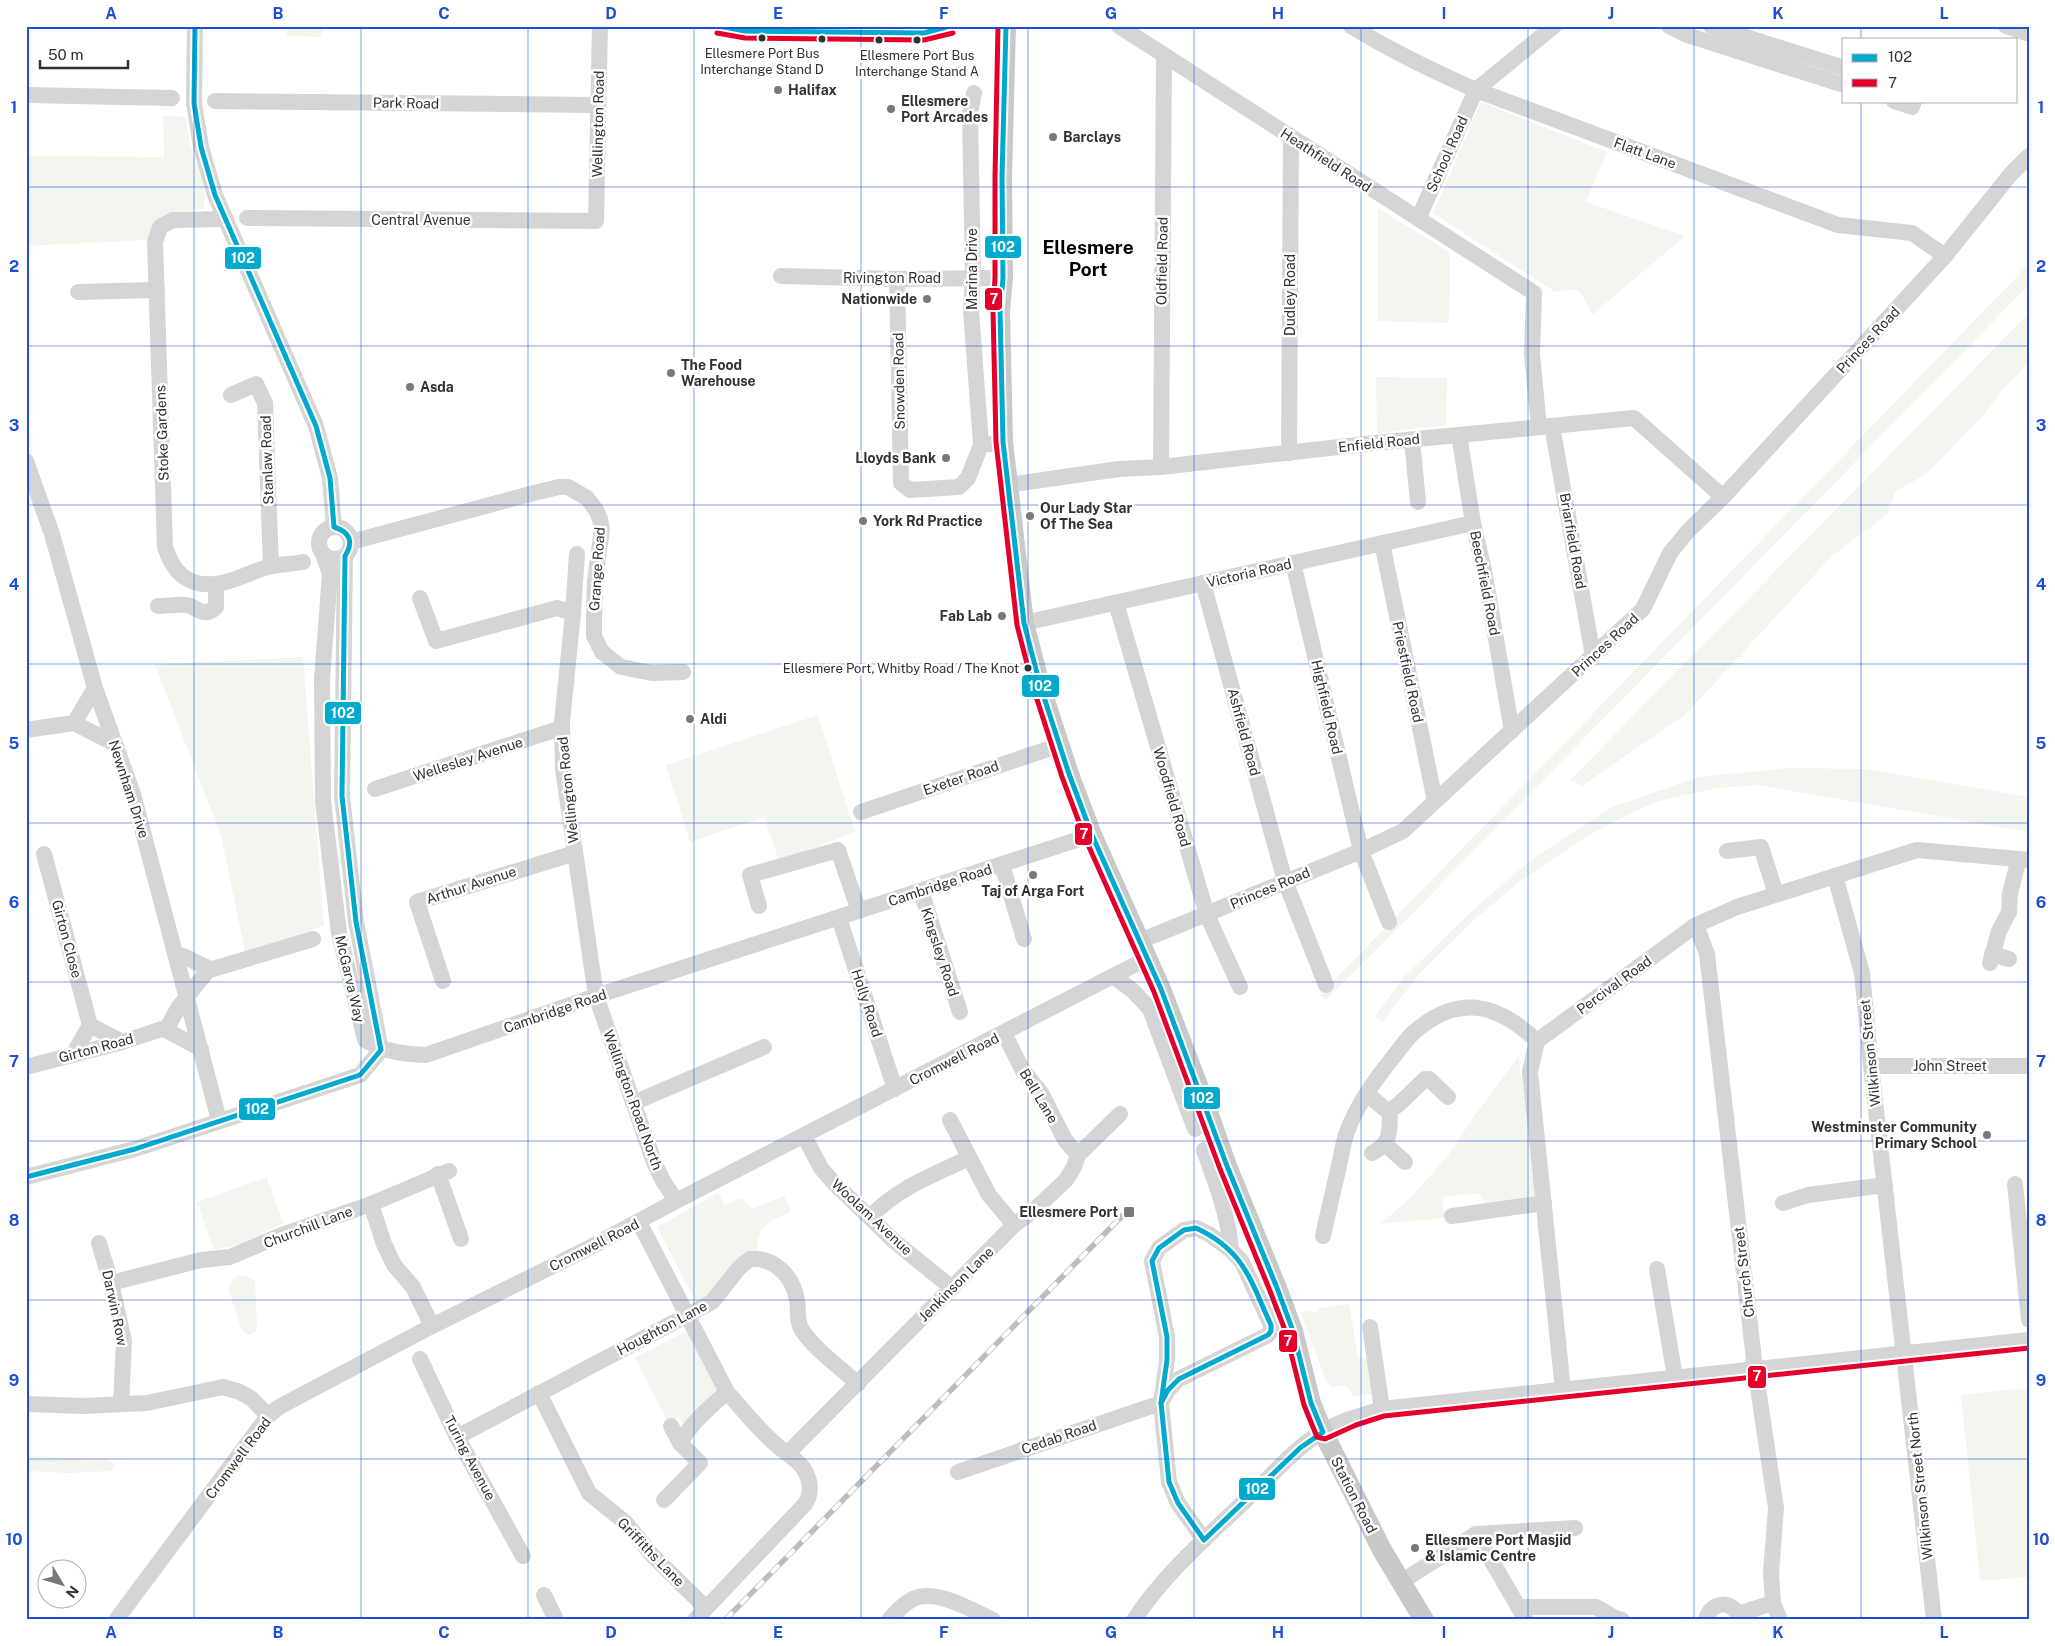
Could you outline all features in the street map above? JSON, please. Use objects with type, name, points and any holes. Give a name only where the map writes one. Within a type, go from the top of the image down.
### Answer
[{"type":"main road","name":"Station Road","points":[[1006,26],[1000,310],[1003,442],[1006,484],[1024,623],[1040,685],[1069,774],[1092,836],[1161,989],[1227,1166],[1293,1331],[1311,1403],[1322,1432],[1377,1542],[1424,1620]]},
{"type":"street","points":[[195,26],[194,103],[201,148],[215,195],[316,426],[330,478],[334,527]]},
{"type":"street","name":"Wellington Road","points":[[596,221],[600,26]]},
{"type":"street","name":"Heathfield Road","points":[[1119,26],[1534,294]]},
{"type":"street","name":"Flatt Lane","points":[[1351,26],[1413,62],[1476,90],[1838,224],[1912,234],[1945,256]]},
{"type":"street","points":[[1476,90],[1554,26]]},
{"type":"street","points":[[1669,26],[1687,35],[1802,63],[1842,68]]},
{"type":"street","points":[[1711,26],[1802,63],[1842,84]]},
{"type":"street","points":[[2006,26],[2029,34]]},
{"type":"street","name":"Oldfield Road","points":[[1161,467],[1164,55]]},
{"type":"street","name":"School Road","points":[[1418,219],[1476,90]]},
{"type":"street","name":"Marina Drive","points":[[974,93],[970,113],[973,277],[971,310],[981,445]]},
{"type":"street","points":[[26,95],[172,98]]},
{"type":"street","name":"Park Road","points":[[215,101],[598,105]]},
{"type":"street","points":[[1897,102],[1912,107],[1914,102]]},
{"type":"street","name":"Dudley Road","points":[[1289,453],[1291,137]]},
{"type":"street","name":"Princes Road","points":[[1143,950],[1208,915],[1285,881],[1361,851],[1403,831],[1644,609],[1670,553],[1689,530],[1723,497],[1945,256],[2010,175],[2029,156]]},
{"type":"street","name":"Central Avenue","points":[[247,218],[596,221]]},
{"type":"street","name":"Stoke Gardens","points":[[226,219],[173,220],[160,228],[155,242],[165,546],[170,562],[180,575],[197,582],[216,584],[271,566],[303,562]]},
{"type":"street","name":"Rivington Road","points":[[781,276],[898,279],[1002,278]]},
{"type":"street","name":"Snowden Road","points":[[898,279],[901,483],[910,490],[959,487]]},
{"type":"street","points":[[78,292],[157,290]]},
{"type":"street","name":"Briarfield Road","points":[[1534,294],[1532,354],[1545,427],[1593,656]]},
{"type":"street","name":"Stanlaw Road","points":[[231,395],[256,384],[264,403],[271,566]]},
{"type":"street","name":"Enfield Road","points":[[1006,484],[1106,470],[1161,467],[1634,418],[1723,497]]},
{"type":"street","name":"Beechfield Road","points":[[1459,435],[1473,523],[1484,570],[1512,731]]},
{"type":"street","points":[[1412,440],[1418,502]]},
{"type":"street","points":[[959,487],[968,478],[981,445],[1003,442]]},
{"type":"street","name":"Newnham Drive","points":[[26,461],[52,534],[95,688],[133,794],[219,1120]]},
{"type":"street","points":[[959,487],[979,484]]},
{"type":"street","name":"Grange Road","points":[[348,549],[534,493],[559,487],[568,487],[587,498],[600,519],[602,529],[595,581],[594,636],[602,652],[621,667],[652,673],[683,672]]},
{"type":"street","name":"Victoria Road","points":[[1024,623],[1473,523]]},
{"type":"street","points":[[334,527],[344,530],[348,534],[348,549],[331,559],[320,550],[320,538],[322,534],[334,527]]},
{"type":"street","name":"Priestfield Road","points":[[1382,544],[1434,801]]},
{"type":"street","name":"McGarva Way","points":[[348,549],[342,796],[356,922],[381,1050]]},
{"type":"street","name":"McGarva Way","points":[[323,554],[330,574],[322,679],[323,801],[339,933],[365,1040],[381,1050]]},
{"type":"street","name":"Wellington Road","points":[[577,554],[562,728],[564,769],[596,996]]},
{"type":"street","name":"Highfield Road","points":[[1293,563],[1361,851],[1389,922]]},
{"type":"street","name":"Ashfield Road","points":[[1203,583],[1285,881],[1326,985]]},
{"type":"street","points":[[158,606],[189,605],[195,610],[204,612],[212,610],[216,607],[216,584]]},
{"type":"street","points":[[420,598],[436,641],[557,608],[573,613]]},
{"type":"street","name":"Woodfield Road","points":[[1116,603],[1208,915],[1240,987]]},
{"type":"street","points":[[74,723],[95,688]]},
{"type":"street","points":[[26,730],[74,723],[115,744]]},
{"type":"street","name":"Wellesley Avenue","points":[[375,789],[562,728]]},
{"type":"street","name":"Exeter Road","points":[[861,812],[1060,745]]},
{"type":"street","name":"Cambridge Road","points":[[381,1050],[426,1055],[596,996],[1092,836]]},
{"type":"street","points":[[1727,851],[1761,847],[1776,894]]},
{"type":"street","points":[[759,906],[750,875],[838,850],[859,911]]},
{"type":"street","name":"Percival Road","points":[[1537,1041],[1696,925],[1737,907],[1917,850],[2024,859]]},
{"type":"street","name":"Arthur Avenue","points":[[443,981],[417,902],[575,853]]},
{"type":"street","name":"Girton Close","points":[[44,854],[90,1025]]},
{"type":"street","points":[[2009,958],[1991,958],[1999,931],[2009,912],[2010,893],[2024,859]]},
{"type":"street","points":[[1002,865],[1024,939]]},
{"type":"street","name":"Wilkinson Street","points":[[1835,876],[1862,973],[1871,1066],[1905,1352]]},
{"type":"street","name":"Kingsley Road","points":[[921,891],[960,1012]]},
{"type":"street","name":"Holly Road","points":[[839,918],[895,1089]]},
{"type":"street","name":"Church Street","points":[[1696,925],[1707,954],[1755,1368],[1776,1508],[1771,1573],[1773,1603],[1780,1620]]},
{"type":"street","points":[[175,954],[189,956],[209,969],[213,969],[313,939]]},
{"type":"street","name":"Cromwell Road","points":[[116,1620],[268,1416],[279,1407],[432,1326],[640,1222],[676,1201],[1112,976],[1143,950]]},
{"type":"street","points":[[201,1049],[166,1030],[178,1008],[209,969]]},
{"type":"street","points":[[1112,976],[1132,990],[1150,1008],[1195,1129]]},
{"type":"street","name":"Wellington Road North","points":[[596,996],[654,1162],[676,1201]]},
{"type":"street","points":[[1323,1236],[1347,1131],[1384,1068],[1412,1034],[1452,1008],[1490,1010],[1508,1018],[1526,1030],[1537,1041],[1530,1072],[1563,1390]]},
{"type":"street","points":[[73,1055],[90,1025],[122,1042]]},
{"type":"street","name":"Girton Road","points":[[26,1067],[122,1042],[162,1029],[166,1030]]},
{"type":"street","name":"Bell Lane","points":[[1004,1033],[1022,1069],[1041,1093],[1065,1140],[1078,1155]]},
{"type":"street","points":[[634,1103],[764,1048]]},
{"type":"street","points":[[26,1177],[135,1149],[360,1075],[381,1050]]},
{"type":"street","name":"John Street","points":[[1871,1066],[2029,1066]]},
{"type":"street","points":[[1390,1110],[1398,1105],[1425,1079],[1429,1079],[1448,1097]]},
{"type":"street","points":[[1368,1094],[1390,1110]]},
{"type":"street","points":[[1390,1110],[1389,1135],[1379,1148],[1405,1162]]},
{"type":"street","name":"Jenkinson Lane","points":[[788,1453],[1014,1225],[1034,1210],[1066,1180],[1074,1167],[1078,1155],[1120,1114]]},
{"type":"street","points":[[950,1120],[989,1195],[1014,1225]]},
{"type":"street","name":"Woolam Avenue","points":[[804,1136],[822,1168],[834,1184],[894,1241],[952,1288]]},
{"type":"street","points":[[1204,1150],[1229,1232],[1231,1250]]},
{"type":"street","points":[[870,1217],[885,1201],[904,1189],[969,1158]]},
{"type":"street","points":[[371,1204],[444,1172],[461,1239]]},
{"type":"street","points":[[2015,1184],[2029,1320]]},
{"type":"street","points":[[1783,1203],[1808,1194],[1885,1185]]},
{"type":"street","points":[[1452,1216],[1544,1203]]},
{"type":"street","name":"Churchill Lane","points":[[111,1282],[200,1260],[230,1257],[279,1236],[371,1204],[384,1244],[394,1265],[413,1287],[432,1326]]},
{"type":"street","points":[[640,1222],[726,1392],[765,1434],[802,1466],[807,1474],[810,1488],[808,1498],[700,1614]]},
{"type":"street","points":[[1161,1403],[1172,1384],[1271,1332],[1271,1325],[1242,1262],[1231,1250],[1209,1234],[1196,1228],[1184,1230],[1160,1248],[1152,1261],[1166,1332],[1167,1346],[1161,1403],[1169,1482],[1172,1492],[1204,1540]]},
{"type":"street","name":"Darwin Row","points":[[99,1243],[111,1282],[124,1341],[125,1360],[121,1404]]},
{"type":"street","name":"Houghton Lane","points":[[457,1437],[712,1302],[739,1268],[750,1258],[766,1259],[786,1274],[793,1286],[801,1328],[809,1339],[858,1384]]},
{"type":"street","points":[[1657,1269],[1675,1377]]},
{"type":"street","points":[[1370,1327],[1382,1409]]},
{"type":"street","points":[[1134,1620],[1159,1585],[1300,1448],[1322,1432],[1353,1418],[1382,1409],[2029,1340]]},
{"type":"street","points":[[1167,1346],[1182,1364],[1190,1368],[1202,1367]]},
{"type":"street","name":"Wilkinson Street North","points":[[1905,1352],[1934,1620]]},
{"type":"street","name":"Turing Avenue","points":[[420,1358],[457,1437],[523,1556]]},
{"type":"street","points":[[26,1404],[147,1403],[223,1387],[240,1392],[252,1399],[268,1416]]},
{"type":"street","name":"Griffiths Lane","points":[[539,1392],[588,1493],[626,1523],[700,1614]]},
{"type":"street","points":[[680,1443],[686,1432],[701,1415],[726,1392]]},
{"type":"street","name":"Cedab Road","points":[[958,1472],[1161,1403]]},
{"type":"street","points":[[664,1500],[700,1463],[680,1443],[671,1426]]},
{"type":"street","points":[[1401,1582],[1476,1534],[1575,1528]]},
{"type":"street","points":[[1476,1534],[1522,1613],[1596,1607],[1622,1620]]},
{"type":"street","points":[[544,1595],[556,1620]]},
{"type":"street","points":[[890,1620],[913,1599],[925,1596],[954,1601],[993,1620]]},
{"type":"street","points":[[1706,1620],[1710,1610],[1720,1604],[1730,1606],[1739,1617],[1773,1603]]},
{"type":"shaded area","points":[[287,26],[322,26],[321,37],[287,36]]},
{"type":"shaded area","points":[[1481,102],[1607,152],[1586,202],[1685,236],[1592,315],[1580,292],[1571,289],[1555,292],[1433,213]]},
{"type":"shaded area","points":[[163,116],[186,117],[190,144],[205,193],[203,209],[178,212],[148,240],[26,246],[26,156],[164,157]]},
{"type":"shaded area","points":[[1378,208],[1450,253],[1449,323],[1378,321]]},
{"type":"shaded area","points":[[2029,264],[2029,285],[1406,920],[1326,1000],[1320,995]]},
{"type":"shaded area","points":[[2029,313],[2029,362],[2005,387],[1984,415],[1926,474],[1895,492],[1888,514],[1832,556],[1686,714],[1582,786],[1570,780]]},
{"type":"shaded area","points":[[1376,377],[1447,378],[1446,425],[1377,433]]},
{"type":"shaded area","points":[[303,657],[324,926],[245,951],[221,836],[155,665]]},
{"type":"shaded area","points":[[818,715],[855,832],[779,861],[764,817],[690,842],[666,765]]},
{"type":"shaded area","points":[[1789,768],[1866,769],[2029,797],[2029,832],[1758,785],[1717,788],[1659,801],[1623,817],[1586,837],[1518,883],[1474,920],[1420,973],[1383,1022],[1375,1016],[1404,977],[1477,906],[1532,859],[1612,807],[1699,777]]},
{"type":"shaded area","points":[[1519,1055],[1520,1074],[1524,1077],[1537,1193],[1529,1200],[1488,1204],[1481,1198],[1479,1193],[1443,1197],[1444,1218],[1380,1224],[1409,1199],[1447,1157]]},
{"type":"shaded area","points":[[267,1177],[283,1223],[241,1244],[214,1250],[197,1202]]},
{"type":"shaded area","points":[[718,1193],[725,1205],[742,1198],[752,1209],[784,1196],[791,1211],[766,1225],[759,1235],[757,1251],[708,1297],[697,1304],[657,1227]]},
{"type":"shaded area","points":[[239,1275],[249,1277],[255,1281],[257,1326],[256,1331],[250,1335],[242,1331],[228,1288],[233,1279]]},
{"type":"shaded area","points":[[1349,1304],[1358,1357],[1367,1359],[1374,1394],[1353,1396],[1345,1386],[1339,1385],[1333,1388],[1327,1383],[1301,1313],[1306,1310],[1316,1313],[1319,1308]]},
{"type":"shaded area","points":[[688,1330],[718,1390],[684,1425],[678,1417],[668,1422],[635,1358]]},
{"type":"shaded area","points":[[2029,1388],[2029,1577],[1980,1581],[1961,1395]]},
{"type":"shaded area","points":[[26,1456],[108,1459],[116,1465],[111,1471],[71,1473],[26,1471]]},
{"type":"railway","points":[[725,1620],[1123,1215]]},
{"type":"transit line","name":"102","points":[[26,1177],[135,1149],[360,1075],[381,1050],[356,922],[342,796],[345,556],[350,542],[344,532],[334,527],[330,478],[316,426],[215,195],[201,147],[194,103],[195,26]]},
{"type":"transit line","name":"102","points":[[719,26],[745,31],[924,33],[950,26]]},
{"type":"transit line","name":"7","points":[[998,26],[993,310],[996,442],[1017,625],[1033,687],[1062,777],[1085,838],[1154,992],[1220,1169],[1270,1291],[1286,1333],[1304,1405],[1317,1437],[1325,1439],[1356,1425],[1384,1416],[2029,1348]]},
{"type":"transit line","name":"102","points":[[1006,26],[1002,177],[1003,278],[1000,310],[1003,442],[1024,623],[1040,685],[1069,774],[1092,835],[1161,989],[1227,1166],[1277,1288],[1293,1331],[1311,1403],[1323,1432],[1300,1448],[1204,1540],[1178,1503],[1169,1482],[1161,1403]]},
{"type":"transit line","name":"7","points":[[717,33],[745,38],[924,40],[953,33]]},
{"type":"transit line","name":"102","points":[[1196,1228],[1212,1237],[1236,1257],[1251,1281],[1271,1325],[1271,1331],[1268,1335],[1179,1379],[1168,1390],[1161,1403],[1167,1360],[1167,1337],[1152,1261],[1159,1248],[1184,1230],[1196,1228]]},
{"type":"place","name":"Ellesmere Port Bus Interchange Stand D","points":[[762,38]]},
{"type":"place","name":"Ellesmere Port Bus Interchange Stand A","points":[[917,40]]},
{"type":"place","name":"Halifax","points":[[778,90]]},
{"type":"place","name":"Ellesmere Port Arcades","points":[[891,109]]},
{"type":"place","name":"Barclays","points":[[1053,137]]},
{"type":"place","name":"Nationwide","points":[[927,299]]},
{"type":"place","name":"The Food Warehouse","points":[[671,373]]},
{"type":"place","name":"Asda","points":[[410,387]]},
{"type":"place","name":"Lloyds Bank","points":[[946,458]]},
{"type":"place","name":"Our Lady Star Of The Sea","points":[[1030,516]]},
{"type":"place","name":"York Rd Practice","points":[[863,521]]},
{"type":"place","name":"Fab Lab","points":[[1002,616]]},
{"type":"place","name":"Ellesmere Port, Whitby Road / The Knot","points":[[1028,668]]},
{"type":"place","name":"Aldi","points":[[690,719]]},
{"type":"place","name":"Taj of Arga Fort","points":[[1033,875]]},
{"type":"place","name":"Westminster Community Primary School","points":[[1987,1135]]},
{"type":"place","name":"Ellesmere Port","points":[[1129,1212]]},
{"type":"place","name":"Ellesmere Port Masjid & Islamic Centre","points":[[1415,1548]]},
{"type":"district","name":"Ellesmere Port","points":[[1088,258]]}]
